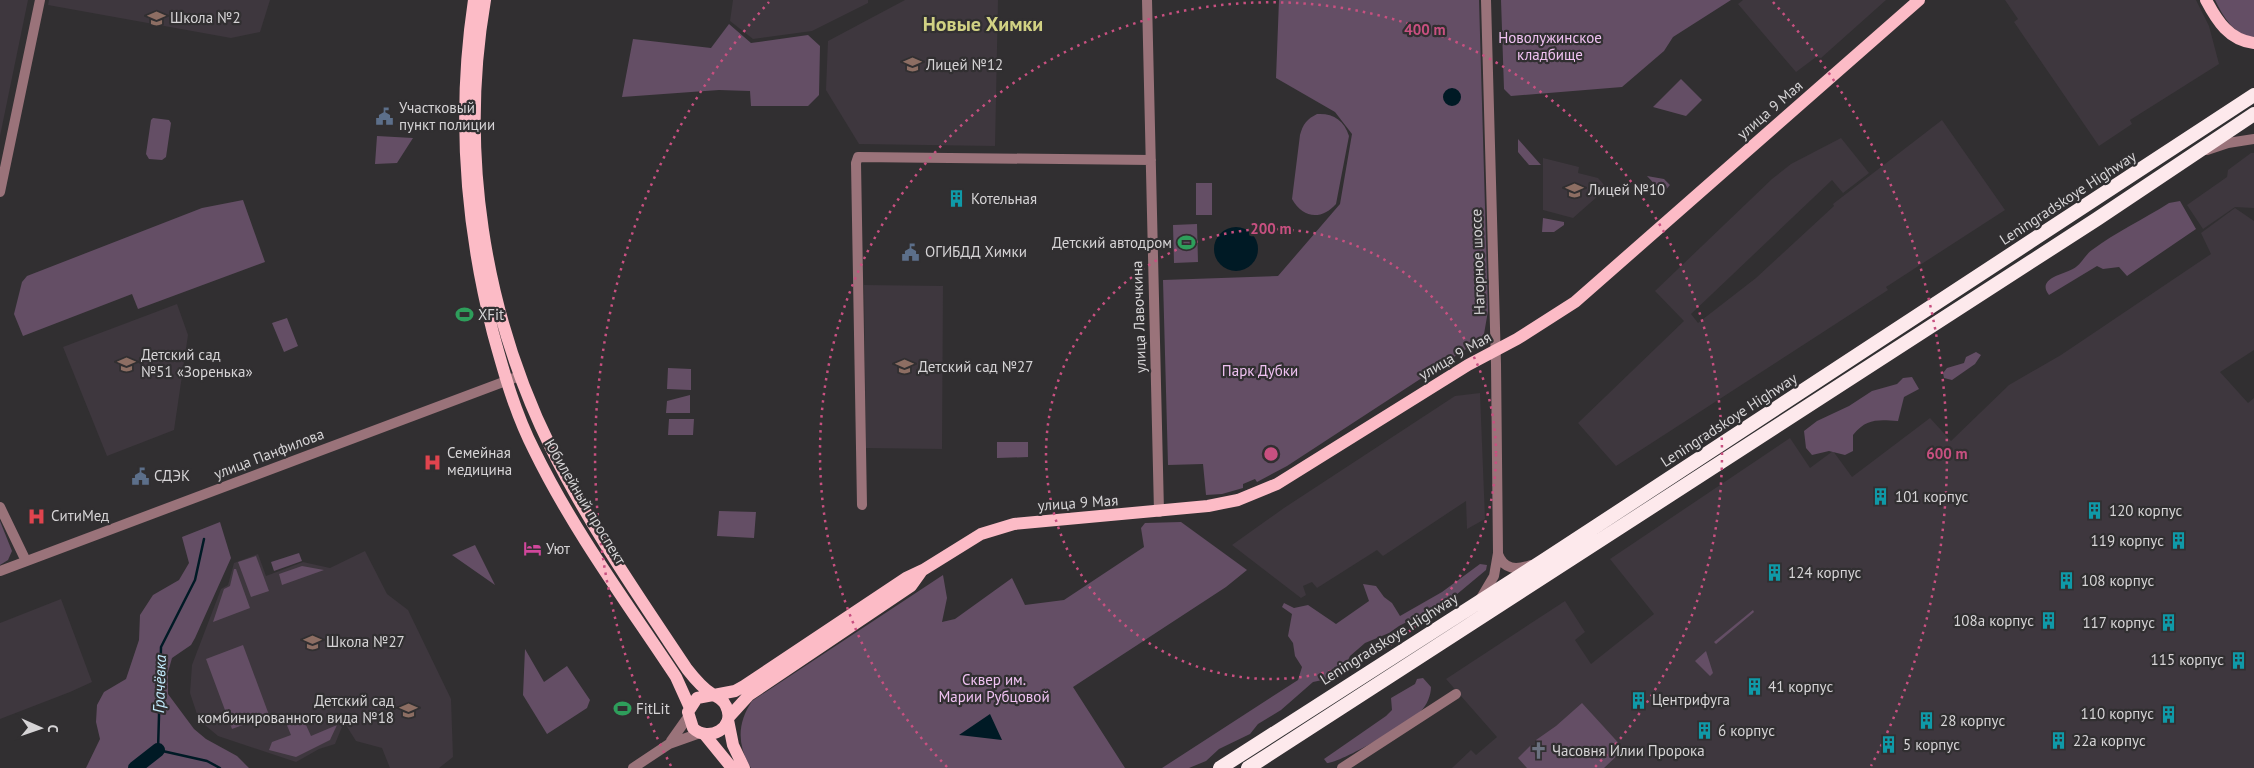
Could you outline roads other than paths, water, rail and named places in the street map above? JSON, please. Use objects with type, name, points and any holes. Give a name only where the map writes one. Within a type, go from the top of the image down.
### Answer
[{"type":"highway","name":"Leningradskoye Highway","points":[[1220,768],[1546,559],[2254,95]]},
{"type":"highway","name":"Leningradskoye Highway","points":[[1248,768],[2098,219],[2254,114]]},
{"type":"main road","name":"Юбилейный проспект","points":[[474,0],[465,69],[464,161],[484,299],[506,381],[523,426],[552,484],[676,678],[693,728],[702,734],[732,768]]},
{"type":"main road","name":"Юбилейный проспект","points":[[485,0],[476,70],[474,104],[475,156],[480,205],[495,296],[520,375],[550,447],[582,506],[687,669],[713,695],[726,704],[736,754],[744,768]]},
{"type":"main road","name":"улица 9 Мая","points":[[713,695],[735,691],[744,686],[906,578],[923,570],[981,534],[1014,524],[1159,512],[1224,504],[1277,484],[1468,365],[1536,328],[1594,287],[1919,0]]},
{"type":"main road","points":[[2206,0],[2225,30],[2236,38],[2254,43]]},
{"type":"main road","name":"улица 9 Мая","points":[[728,718],[748,694],[911,586],[923,570]]},
{"type":"main road","points":[[689,713],[697,698],[713,695]]},
{"type":"main road","points":[[702,734],[719,732],[728,718]]},
{"type":"street","points":[[0,192],[40,0]]},
{"type":"street","name":"улица Лавочкина","points":[[1147,0],[1159,512]]},
{"type":"street","name":"Нагорное шоссе","points":[[1479,601],[1494,576],[1498,553],[1496,350],[1486,0]]},
{"type":"street","points":[[2194,154],[2228,143],[2254,139]]},
{"type":"street","points":[[862,504],[856,163],[858,157],[1151,160]]},
{"type":"street","name":"улица Панфилова","points":[[0,571],[520,375]]},
{"type":"street","points":[[0,507],[26,561]]},
{"type":"street","points":[[1498,553],[1505,565],[1517,569],[1546,559]]},
{"type":"street","points":[[1342,768],[1456,694]]},
{"type":"street","points":[[669,744],[689,713]]},
{"type":"street","points":[[633,768],[669,744],[702,734]]},
{"type":"water","points":[[1448,88],[1456,88],[1461,93],[1459,104],[1448,106],[1443,101],[1443,93]]},
{"type":"water","points":[[1232,227],[1240,227],[1252,233],[1258,249],[1252,265],[1240,271],[1232,271],[1220,265],[1214,253],[1214,245],[1220,233]]},
{"type":"water","points":[[990,714],[1002,740],[959,735]]},
{"type":"waterway","name":"Грачёвка","points":[[204,539],[195,580],[161,647],[158,750],[207,761],[220,768]]},
{"type":"waterway","name":"Грачёвка","points":[[135,768],[158,750]]},
{"type":"place","name":"Школа №2","points":[[156,18]]},
{"type":"place","name":"Лицей №12","points":[[912,65]]},
{"type":"place","name":"Участковый пункт полиции","points":[[385,117]]},
{"type":"place","name":"Лицей №10","points":[[1574,190]]},
{"type":"place","name":"Котельная","points":[[957,199]]},
{"type":"place","name":"Детский автодром","points":[[1186,243]]},
{"type":"place","name":"ОГИБДД Химки","points":[[911,252]]},
{"type":"place","name":"XFit","points":[[464,315]]},
{"type":"place","name":"Детский сад №51 «Зоренька»","points":[[127,364]]},
{"type":"place","name":"Детский сад №27","points":[[904,367]]},
{"type":"place","name":"Семейная медицина","points":[[433,462]]},
{"type":"place","name":"СДЭК","points":[[140,476]]},
{"type":"place","name":"101 корпус","points":[[1881,497]]},
{"type":"place","name":"120 корпус","points":[[2095,511]]},
{"type":"place","name":"СитиМед","points":[[37,516]]},
{"type":"place","name":"119 корпус","points":[[2178,541]]},
{"type":"place","name":"Уют","points":[[532,549]]},
{"type":"place","name":"124 корпус","points":[[1774,573]]},
{"type":"place","name":"108 корпус","points":[[2067,581]]},
{"type":"place","name":"108а корпус","points":[[2048,621]]},
{"type":"place","name":"117 корпус","points":[[2169,623]]},
{"type":"place","name":"Школа №27","points":[[312,642]]},
{"type":"place","name":"115 корпус","points":[[2238,660]]},
{"type":"place","name":"41 корпус","points":[[1754,687]]},
{"type":"place","name":"Центрифуга","points":[[1638,700]]},
{"type":"place","name":"FitLit","points":[[622,709]]},
{"type":"place","name":"Детский сад комбинированного вида №18","points":[[408,710]]},
{"type":"place","name":"110 корпус","points":[[2168,714]]},
{"type":"place","name":"28 корпус","points":[[1926,721]]},
{"type":"place","name":"6 корпус","points":[[1704,731]]},
{"type":"place","name":"22а корпус","points":[[2059,741]]},
{"type":"place","name":"5 корпус","points":[[1889,745]]},
{"type":"place","name":"Часовня Илии Пророка","points":[[1538,751]]},
{"type":"district","name":"Новые Химки","points":[[983,24]]},
{"type":"park label","name":"Новолужинское кладбище","points":[[1550,46]]},
{"type":"park label","name":"Парк Дубки","points":[[1260,371]]},
{"type":"park label","name":"Сквер им. Марии Рубцовой","points":[[994,688]]}]
